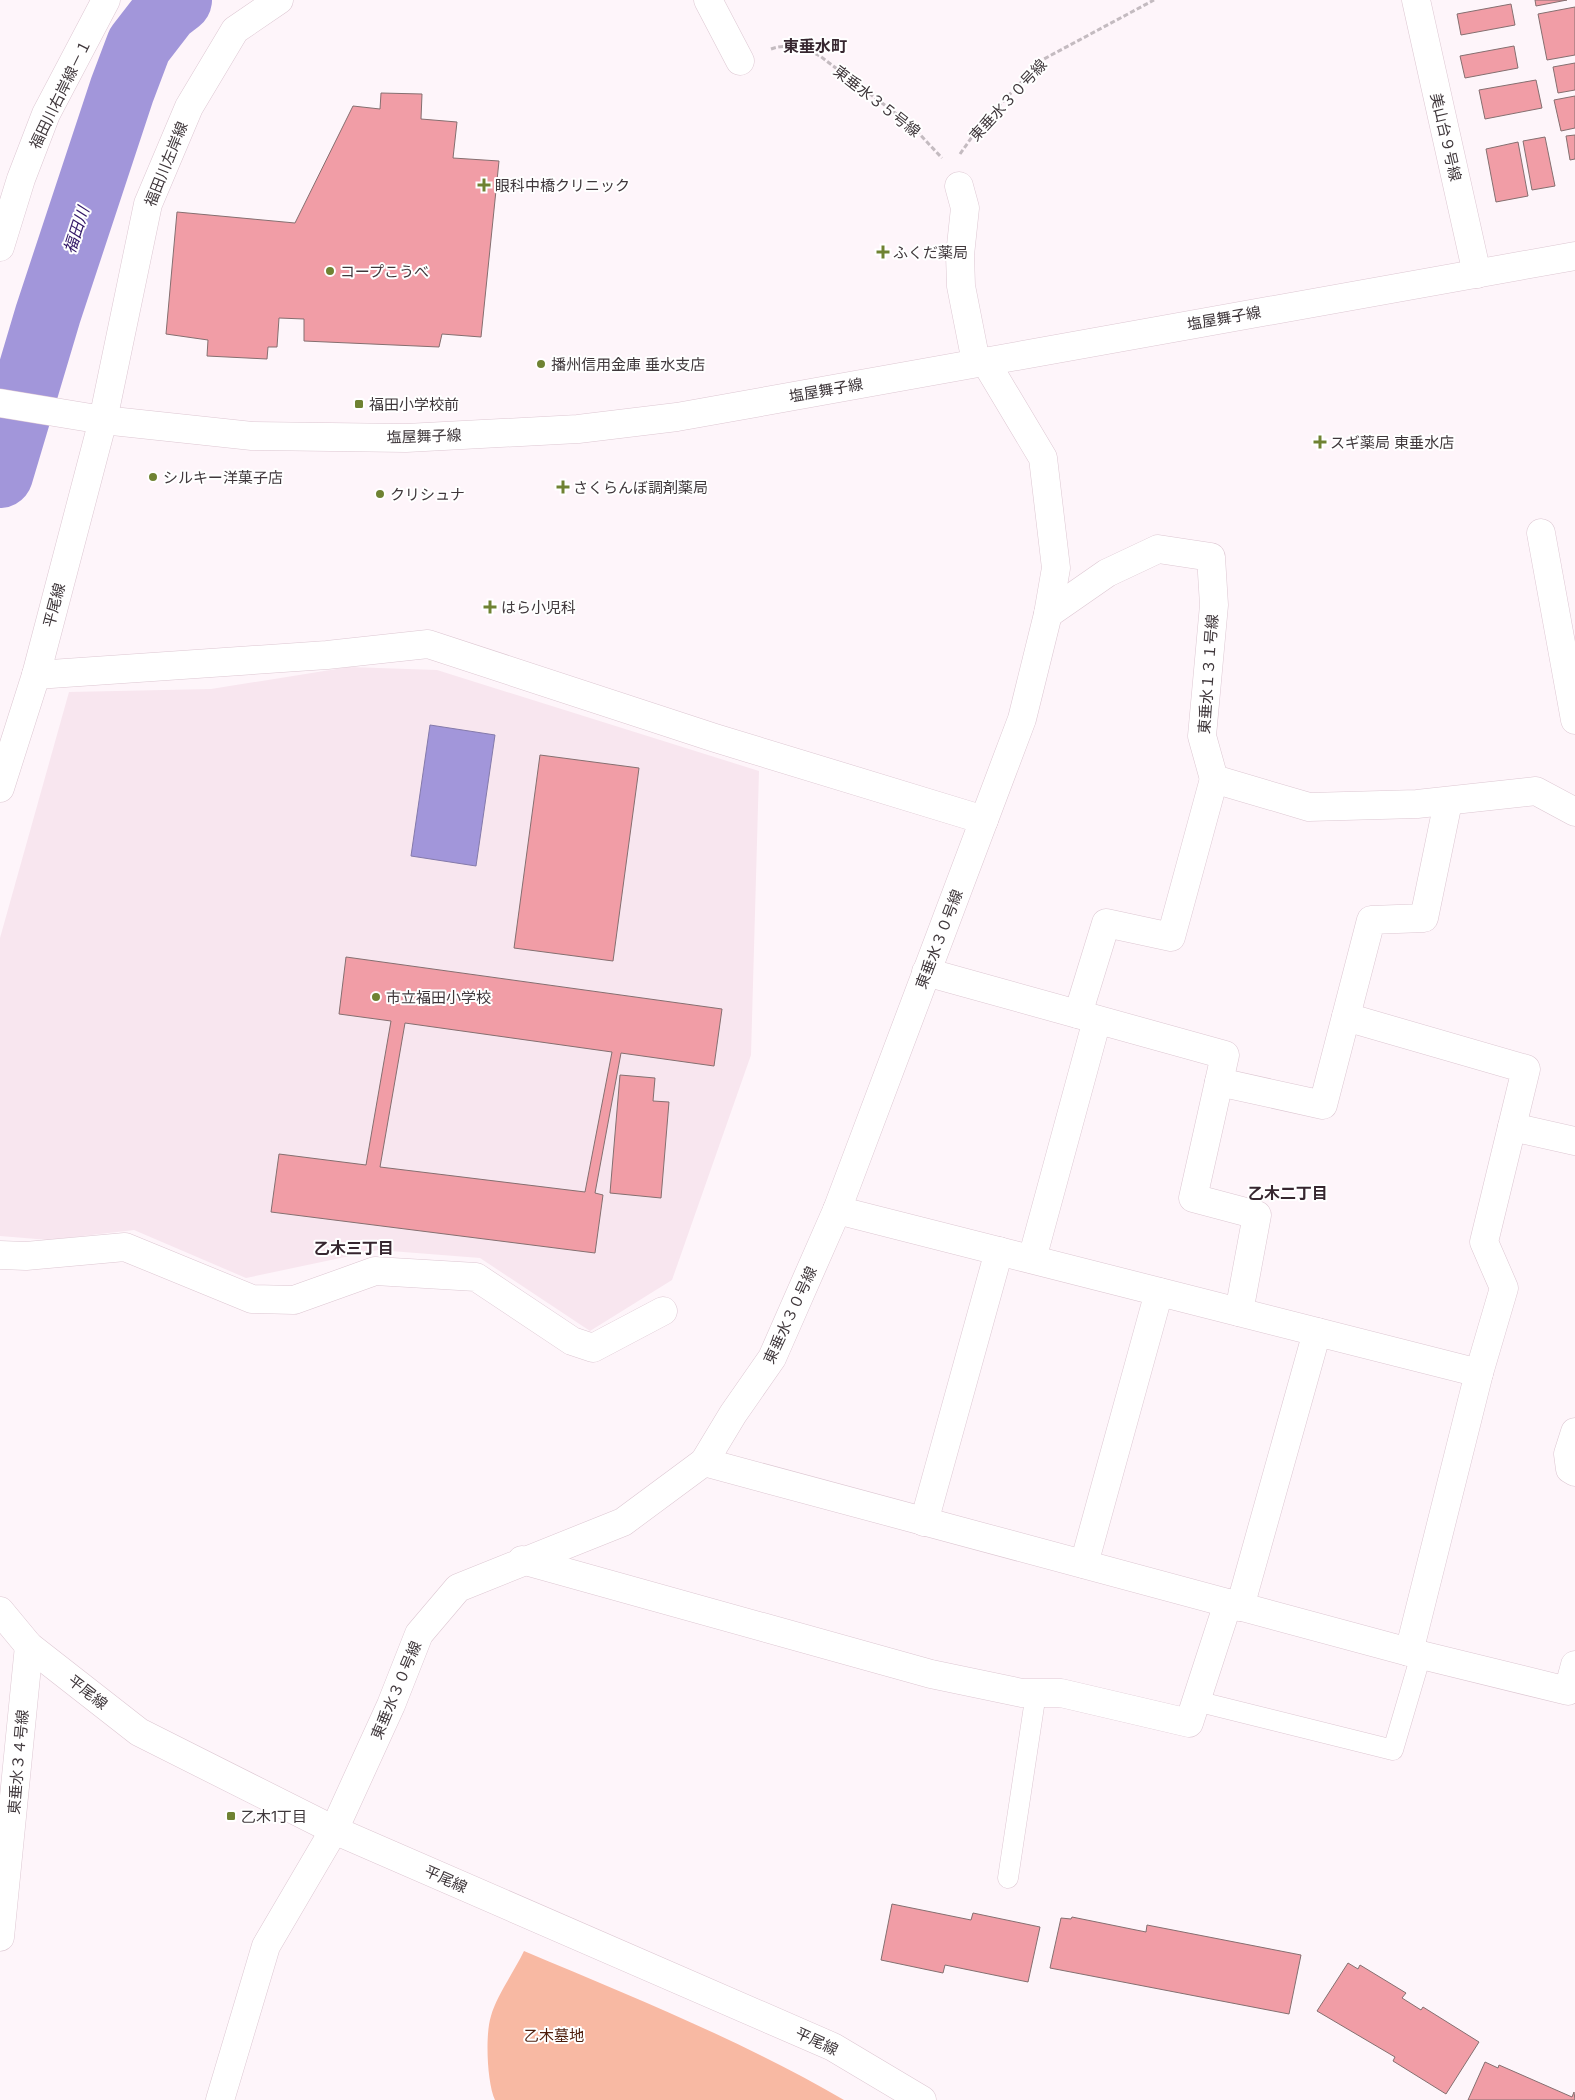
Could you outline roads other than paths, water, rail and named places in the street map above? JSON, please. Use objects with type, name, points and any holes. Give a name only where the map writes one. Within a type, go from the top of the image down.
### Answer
[{"type":"street","name":"福田川右岸線－１","points":[[0,247],[10,174],[46,114],[106,0]]},
{"type":"street","name":"福田川左岸線","points":[[102,420],[148,204],[189,107],[235,30],[279,0]]},
{"type":"street","points":[[708,0],[740,61]]},
{"type":"street","name":"美山台９号線","points":[[1416,0],[1477,274]]},
{"type":"street","name":"東垂水３０号線","points":[[220,2100],[266,1946],[334,1830],[391,1706],[419,1634],[458,1588],[522,1560],[623,1522],[704,1462],[733,1414],[772,1358],[837,1210],[1022,719],[1048,614],[1056,568],[1043,458],[981,362],[961,286],[960,256],[965,208],[957,174]]},
{"type":"street","name":"塩屋舞子線","points":[[0,403],[69,416],[252,436],[406,438],[578,429],[686,415],[1575,256]]},
{"type":"street","name":"平尾線","points":[[0,788],[36,675],[102,420]]},
{"type":"street","points":[[1541,533],[1575,720]]},
{"type":"street","name":"東垂水１３１号線","points":[[1048,614],[1106,573],[1158,549],[1211,557],[1214,605],[1202,736],[1214,779]]},
{"type":"street","points":[[36,675],[327,655],[428,644],[715,738],[984,820]]},
{"type":"street","points":[[1032,1259],[1088,1017],[1106,923],[1171,937],[1214,779],[1308,807],[1448,802],[1536,791],[1575,812]]},
{"type":"street","points":[[1219,1082],[1323,1105],[1371,920],[1424,918],[1448,802]]},
{"type":"street","points":[[926,972],[1225,1055],[1193,1198],[1256,1216],[1239,1312]]},
{"type":"street","points":[[1346,1018],[1526,1069],[1484,1242],[1504,1288],[1479,1373],[1415,1654]]},
{"type":"street","points":[[1512,1127],[1572,1140]]},
{"type":"street","points":[[837,1210],[1479,1373]]},
{"type":"street","points":[[0,1255],[26,1256],[125,1247],[252,1299],[294,1300],[375,1271],[476,1277],[572,1341],[593,1348],[663,1311]]},
{"type":"street","points":[[924,1522],[1000,1252]]},
{"type":"street","points":[[1084,1564],[1158,1292]]},
{"type":"street","points":[[522,1560],[931,1674],[1022,1693],[1061,1693],[1189,1723],[1234,1605],[1317,1332]]},
{"type":"street","points":[[1575,1432],[1568,1454],[1570,1469],[1575,1472]]},
{"type":"street","points":[[704,1462],[1415,1654],[1568,1691],[1575,1665]]},
{"type":"street","name":"平尾線","points":[[0,1611],[29,1646],[139,1732],[334,1830],[833,2047],[922,2100]]},
{"type":"street","name":"東垂水３４号線","points":[[0,1937],[7,1888],[29,1646]]},
{"type":"lane","points":[[1196,1701],[1393,1750],[1415,1654]]},
{"type":"lane","points":[[1008,1878],[1036,1693]]},
{"type":"waterway","name":"福田川","points":[[0,475],[48,314],[122,90],[139,45],[166,10],[179,0]]},
{"type":"place","name":"眼科中橋クリニック","points":[[484,185]]},
{"type":"place","name":"ふくだ薬局","points":[[883,252]]},
{"type":"place","name":"コープこうべ","points":[[330,271]]},
{"type":"place","name":"播州信用金庫 垂水支店","points":[[541,364]]},
{"type":"place","name":"福田小学校前","points":[[359,404]]},
{"type":"place","name":"スギ薬局 東垂水店","points":[[1320,442]]},
{"type":"place","name":"シルキー洋菓子店","points":[[153,477]]},
{"type":"place","name":"さくらんぼ調剤薬局","points":[[563,487]]},
{"type":"place","name":"クリシュナ","points":[[380,494]]},
{"type":"place","name":"はら小児科","points":[[490,607]]},
{"type":"place","name":"市立福田小学校","points":[[376,997]]},
{"type":"place","name":"乙木1丁目","points":[[231,1816]]},
{"type":"district","name":"東垂水町","points":[[815,46]]},
{"type":"district","name":"乙木二丁目","points":[[1288,1193]]},
{"type":"district","name":"乙木三丁目","points":[[354,1248]]},
{"type":"park label","name":"乙木墓地","points":[[554,2035]]}]
